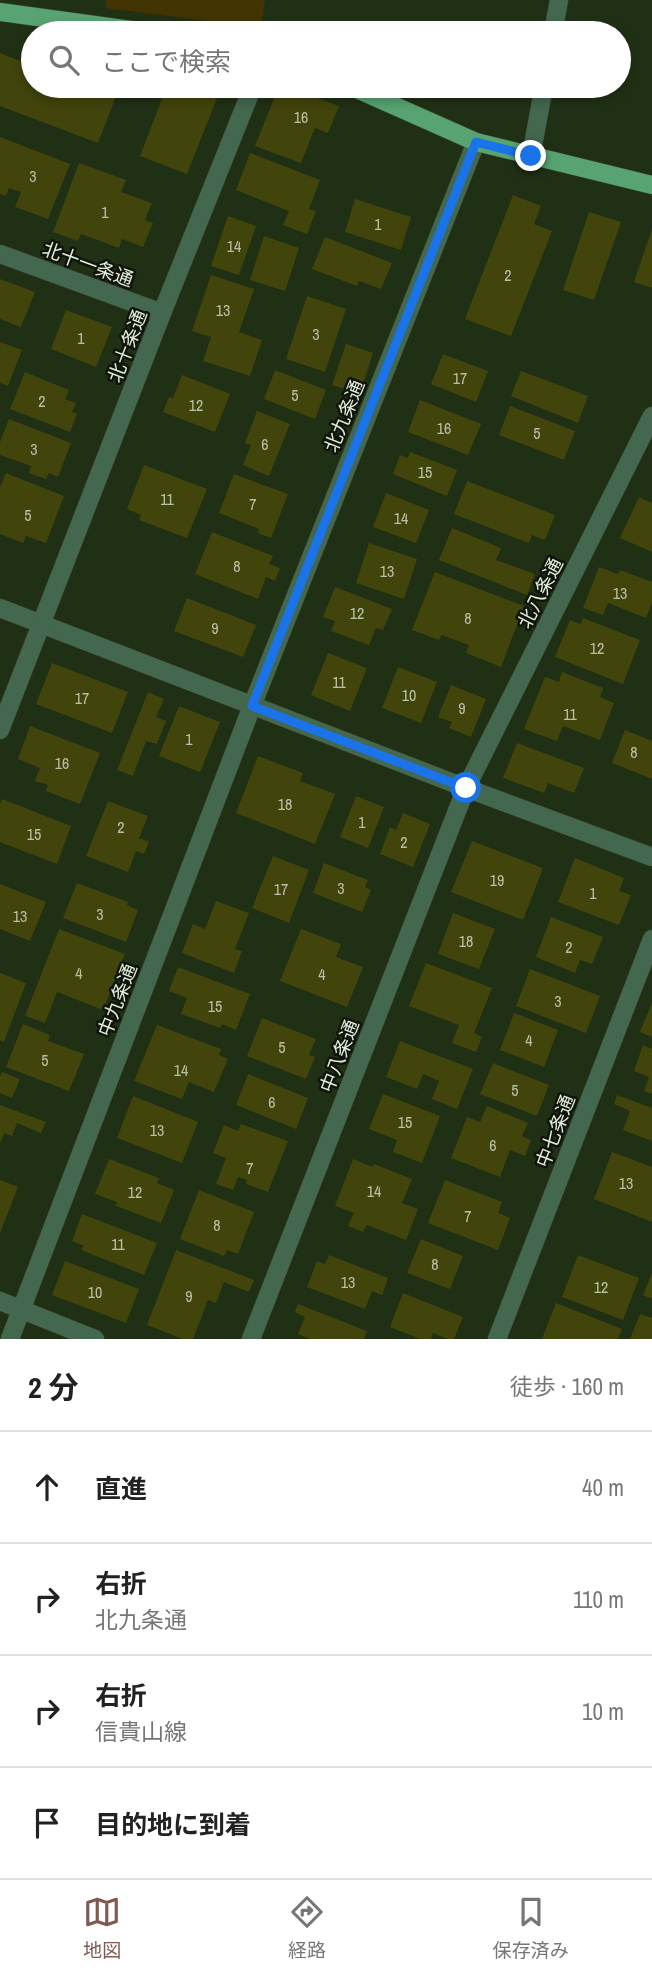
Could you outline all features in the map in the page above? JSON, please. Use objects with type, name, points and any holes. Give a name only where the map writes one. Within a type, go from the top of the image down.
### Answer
[{"type":"main road","points":[[0,12],[66,21]]},
{"type":"main road","points":[[377,98],[476,142],[652,185]]},
{"type":"street","points":[[556,21],[559,0]]},
{"type":"street","name":"北十条通","points":[[0,730],[248,98]]},
{"type":"street","points":[[531,156],[542,98]]},
{"type":"street","name":"北九条通","points":[[252,706],[476,142]]},
{"type":"street","name":"北十一条通","points":[[0,254],[162,313]]},
{"type":"street","name":"北八条通","points":[[466,788],[652,416]]},
{"type":"street","points":[[0,608],[652,857]]},
{"type":"street","name":"中九条通","points":[[10,1339],[252,706]]},
{"type":"street","name":"中八条通","points":[[251,1339],[466,788]]},
{"type":"street","name":"中七条通","points":[[497,1339],[652,939]]},
{"type":"street","points":[[0,1301],[96,1339]]},
{"type":"shaded area","points":[[106,0],[265,0],[262,21],[206,21],[105,8]]},
{"type":"building","points":[[0,53],[21,61],[21,98],[115,98],[98,143],[0,106]]},
{"type":"building","points":[[162,98],[217,98],[187,174],[140,156]]},
{"type":"building","points":[[274,98],[317,98],[339,106],[328,133],[315,128],[301,163],[255,146]]},
{"type":"building","points":[[0,137],[70,164],[48,219],[15,207],[21,192],[9,188],[6,196],[0,194]]},
{"type":"building","points":[[250,153],[320,180],[309,209],[316,211],[307,234],[283,225],[289,211],[236,190]]},
{"type":"building","points":[[79,163],[126,180],[121,192],[152,203],[145,220],[153,223],[143,247],[122,239],[119,248],[81,234],[78,241],[53,232]]},
{"type":"building","points":[[513,195],[541,206],[534,224],[552,231],[511,336],[465,319]]},
{"type":"building","points":[[355,199],[411,217],[401,250],[345,232]]},
{"type":"building","points":[[589,212],[621,222],[594,300],[563,290]]},
{"type":"building","points":[[228,216],[256,226],[239,275],[211,266]]},
{"type":"building","points":[[652,229],[652,288],[634,282]]},
{"type":"building","points":[[264,236],[299,248],[285,291],[250,280]]},
{"type":"building","points":[[325,237],[392,263],[381,289],[359,281],[357,286],[312,269]]},
{"type":"building","points":[[211,275],[254,289],[239,332],[262,340],[250,376],[203,361],[211,337],[192,331]]},
{"type":"building","points":[[0,279],[35,292],[21,327],[0,319]]},
{"type":"building","points":[[307,296],[346,309],[325,372],[286,359]]},
{"type":"building","points":[[66,310],[112,327],[96,367],[51,349]]},
{"type":"building","points":[[0,342],[22,350],[8,386],[0,383]]},
{"type":"building","points":[[346,344],[373,353],[360,394],[332,385]]},
{"type":"building","points":[[443,354],[488,371],[476,402],[431,384]]},
{"type":"building","points":[[275,370],[326,390],[315,419],[264,399]]},
{"type":"building","points":[[521,371],[588,396],[578,423],[511,396]]},
{"type":"building","points":[[25,372],[69,390],[65,399],[76,403],[72,412],[77,414],[70,432],[10,409]]},
{"type":"building","points":[[182,375],[230,394],[215,432],[163,412],[169,397],[173,398]]},
{"type":"building","points":[[420,400],[481,424],[468,455],[408,432]]},
{"type":"building","points":[[510,406],[575,431],[564,460],[499,435]]},
{"type":"building","points":[[257,411],[290,424],[269,476],[243,465],[251,445],[245,443]]},
{"type":"building","points":[[9,419],[71,443],[58,477],[49,473],[46,479],[29,473],[31,466],[0,455],[0,442]]},
{"type":"building","points":[[410,452],[457,470],[447,496],[393,474],[400,455],[408,458]]},
{"type":"building","points":[[144,465],[207,489],[187,538],[139,520],[141,515],[127,509]]},
{"type":"building","points":[[6,473],[64,496],[46,543],[26,536],[23,543],[0,534],[0,487]]},
{"type":"building","points":[[234,474],[288,494],[271,538],[258,533],[259,529],[219,513]]},
{"type":"building","points":[[467,481],[555,515],[545,540],[532,535],[529,543],[454,514]]},
{"type":"building","points":[[386,493],[429,510],[416,543],[373,527]]},
{"type":"building","points":[[639,497],[652,503],[652,552],[620,538]]},
{"type":"building","points":[[452,528],[501,548],[496,560],[535,574],[527,595],[439,560]]},
{"type":"building","points":[[212,532],[273,556],[269,564],[280,568],[275,581],[266,577],[258,599],[195,574]]},
{"type":"building","points":[[369,543],[417,559],[404,599],[356,583]]},
{"type":"building","points":[[599,567],[618,574],[620,570],[652,582],[652,603],[646,618],[608,603],[603,615],[583,608]]},
{"type":"building","points":[[435,572],[524,606],[501,667],[466,653],[469,645],[442,635],[439,640],[412,630]]},
{"type":"building","points":[[335,587],[392,609],[383,630],[376,628],[369,645],[331,631],[335,621],[323,617]]},
{"type":"building","points":[[187,598],[256,625],[243,657],[174,631]]},
{"type":"building","points":[[583,618],[640,640],[623,684],[555,657],[570,620],[581,624]]},
{"type":"building","points":[[328,653],[367,668],[350,711],[311,695]]},
{"type":"building","points":[[52,663],[128,692],[112,733],[36,704]]},
{"type":"building","points":[[398,667],[437,682],[421,723],[382,708]]},
{"type":"building","points":[[562,672],[603,688],[600,697],[614,703],[600,740],[563,726],[557,741],[524,729],[545,677],[559,682]]},
{"type":"building","points":[[451,685],[486,699],[471,737],[449,728],[452,722],[438,717]]},
{"type":"building","points":[[148,692],[164,699],[156,717],[166,721],[157,744],[146,741],[133,776],[117,770]]},
{"type":"building","points":[[179,706],[220,722],[200,772],[159,756]]},
{"type":"building","points":[[30,726],[100,753],[80,804],[46,791],[48,785],[35,781],[40,768],[18,759]]},
{"type":"building","points":[[625,730],[652,741],[652,779],[612,763]]},
{"type":"building","points":[[517,743],[584,768],[574,793],[548,783],[544,793],[503,778]]},
{"type":"building","points":[[258,756],[303,773],[300,781],[335,794],[315,844],[236,813]]},
{"type":"building","points":[[356,796],[384,807],[368,848],[340,837]]},
{"type":"building","points":[[2,799],[71,826],[57,864],[0,842]]},
{"type":"building","points":[[108,801],[148,816],[139,838],[149,842],[144,854],[136,851],[128,872],[86,856]]},
{"type":"building","points":[[403,813],[430,824],[413,867],[380,854],[390,827],[396,830]]},
{"type":"building","points":[[472,841],[543,868],[523,920],[451,892]]},
{"type":"building","points":[[273,856],[309,870],[289,923],[252,908]]},
{"type":"building","points":[[575,858],[624,878],[619,891],[631,895],[619,925],[558,902]]},
{"type":"building","points":[[324,863],[368,880],[365,887],[371,890],[362,912],[313,893]]},
{"type":"building","points":[[77,883],[128,902],[127,905],[138,910],[126,942],[63,918]]},
{"type":"building","points":[[0,884],[46,902],[30,941],[0,929]]},
{"type":"building","points":[[216,901],[249,913],[235,949],[242,951],[234,973],[182,953],[193,924],[205,929]]},
{"type":"building","points":[[453,913],[495,929],[479,969],[438,954]]},
{"type":"building","points":[[551,917],[603,937],[592,964],[580,960],[575,973],[536,957]]},
{"type":"building","points":[[59,929],[125,954],[103,1010],[57,992],[45,1023],[25,1016]]},
{"type":"building","points":[[301,929],[341,944],[336,957],[363,967],[347,1007],[280,981]]},
{"type":"building","points":[[426,963],[492,988],[474,1033],[482,1037],[476,1052],[452,1043],[459,1025],[409,1006]]},
{"type":"building","points":[[178,967],[250,994],[236,1030],[222,1024],[220,1028],[181,1014],[187,998],[169,991]]},
{"type":"building","points":[[530,969],[600,996],[586,1033],[516,1006]]},
{"type":"building","points":[[0,973],[26,983],[4,1042],[0,1040]]},
{"type":"building","points":[[652,1003],[652,1037],[640,1032]]},
{"type":"building","points":[[514,1013],[558,1030],[544,1067],[500,1050]]},
{"type":"building","points":[[262,1018],[316,1039],[309,1055],[315,1057],[306,1079],[247,1056]]},
{"type":"building","points":[[23,1024],[50,1035],[48,1041],[84,1054],[69,1091],[6,1067]]},
{"type":"building","points":[[157,1025],[221,1049],[219,1055],[228,1059],[214,1092],[189,1082],[182,1099],[134,1081]]},
{"type":"building","points":[[400,1041],[473,1069],[457,1109],[432,1099],[439,1081],[423,1074],[417,1089],[386,1077]]},
{"type":"building","points":[[643,1045],[652,1049],[652,1094],[644,1091],[649,1077],[634,1071]]},
{"type":"building","points":[[493,1063],[549,1085],[537,1116],[480,1094]]},
{"type":"building","points":[[2,1072],[20,1079],[12,1098],[0,1093]]},
{"type":"building","points":[[248,1074],[308,1098],[296,1129],[236,1105]]},
{"type":"building","points":[[383,1094],[440,1116],[422,1163],[393,1152],[397,1140],[369,1129]]},
{"type":"building","points":[[617,1095],[652,1108],[652,1141],[623,1130],[630,1111],[614,1104]]},
{"type":"building","points":[[133,1096],[198,1122],[182,1163],[117,1138]]},
{"type":"building","points":[[0,1105],[46,1122],[41,1133],[17,1123],[12,1136],[4,1133],[0,1143]]},
{"type":"building","points":[[487,1106],[528,1123],[522,1136],[531,1140],[525,1156],[510,1150],[500,1177],[451,1158],[467,1117],[480,1122]]},
{"type":"building","points":[[241,1124],[288,1141],[268,1192],[246,1184],[247,1180],[238,1177],[233,1190],[216,1184],[226,1158],[213,1153],[224,1125],[238,1131]]},
{"type":"building","points":[[612,1152],[652,1167],[652,1222],[594,1199]]},
{"type":"building","points":[[109,1159],[159,1178],[157,1183],[174,1190],[161,1223],[116,1206],[117,1202],[95,1194]]},
{"type":"building","points":[[353,1159],[412,1179],[402,1203],[418,1209],[406,1240],[367,1225],[363,1232],[348,1226],[354,1213],[335,1206]]},
{"type":"building","points":[[0,1180],[18,1187],[0,1233]]},
{"type":"building","points":[[445,1180],[502,1202],[498,1213],[510,1218],[498,1250],[428,1223]]},
{"type":"building","points":[[199,1190],[254,1212],[238,1254],[227,1250],[224,1256],[180,1239]]},
{"type":"building","points":[[82,1214],[157,1243],[144,1275],[81,1250],[84,1246],[72,1241]]},
{"type":"building","points":[[421,1239],[463,1256],[450,1289],[407,1273]]},
{"type":"building","points":[[176,1250],[254,1280],[249,1292],[224,1282],[216,1303],[208,1300],[193,1339],[183,1339],[147,1325]]},
{"type":"building","points":[[329,1255],[388,1278],[382,1295],[372,1291],[365,1309],[307,1287],[317,1261],[325,1264]]},
{"type":"building","points":[[578,1255],[639,1278],[623,1320],[562,1297]]},
{"type":"building","points":[[65,1261],[139,1289],[126,1323],[52,1295]]},
{"type":"building","points":[[652,1273],[652,1299],[643,1295]]},
{"type":"building","points":[[403,1293],[463,1317],[454,1339],[433,1333],[431,1339],[420,1339],[390,1327]]},
{"type":"building","points":[[556,1303],[622,1329],[618,1339],[542,1339]]},
{"type":"building","points":[[298,1304],[367,1331],[364,1339],[310,1339],[298,1334],[305,1317],[295,1312]]},
{"type":"building","points":[[640,1314],[652,1318],[652,1339],[630,1339]]},
{"type":"route","points":[[466,788],[252,706],[476,142],[531,156]]}]
